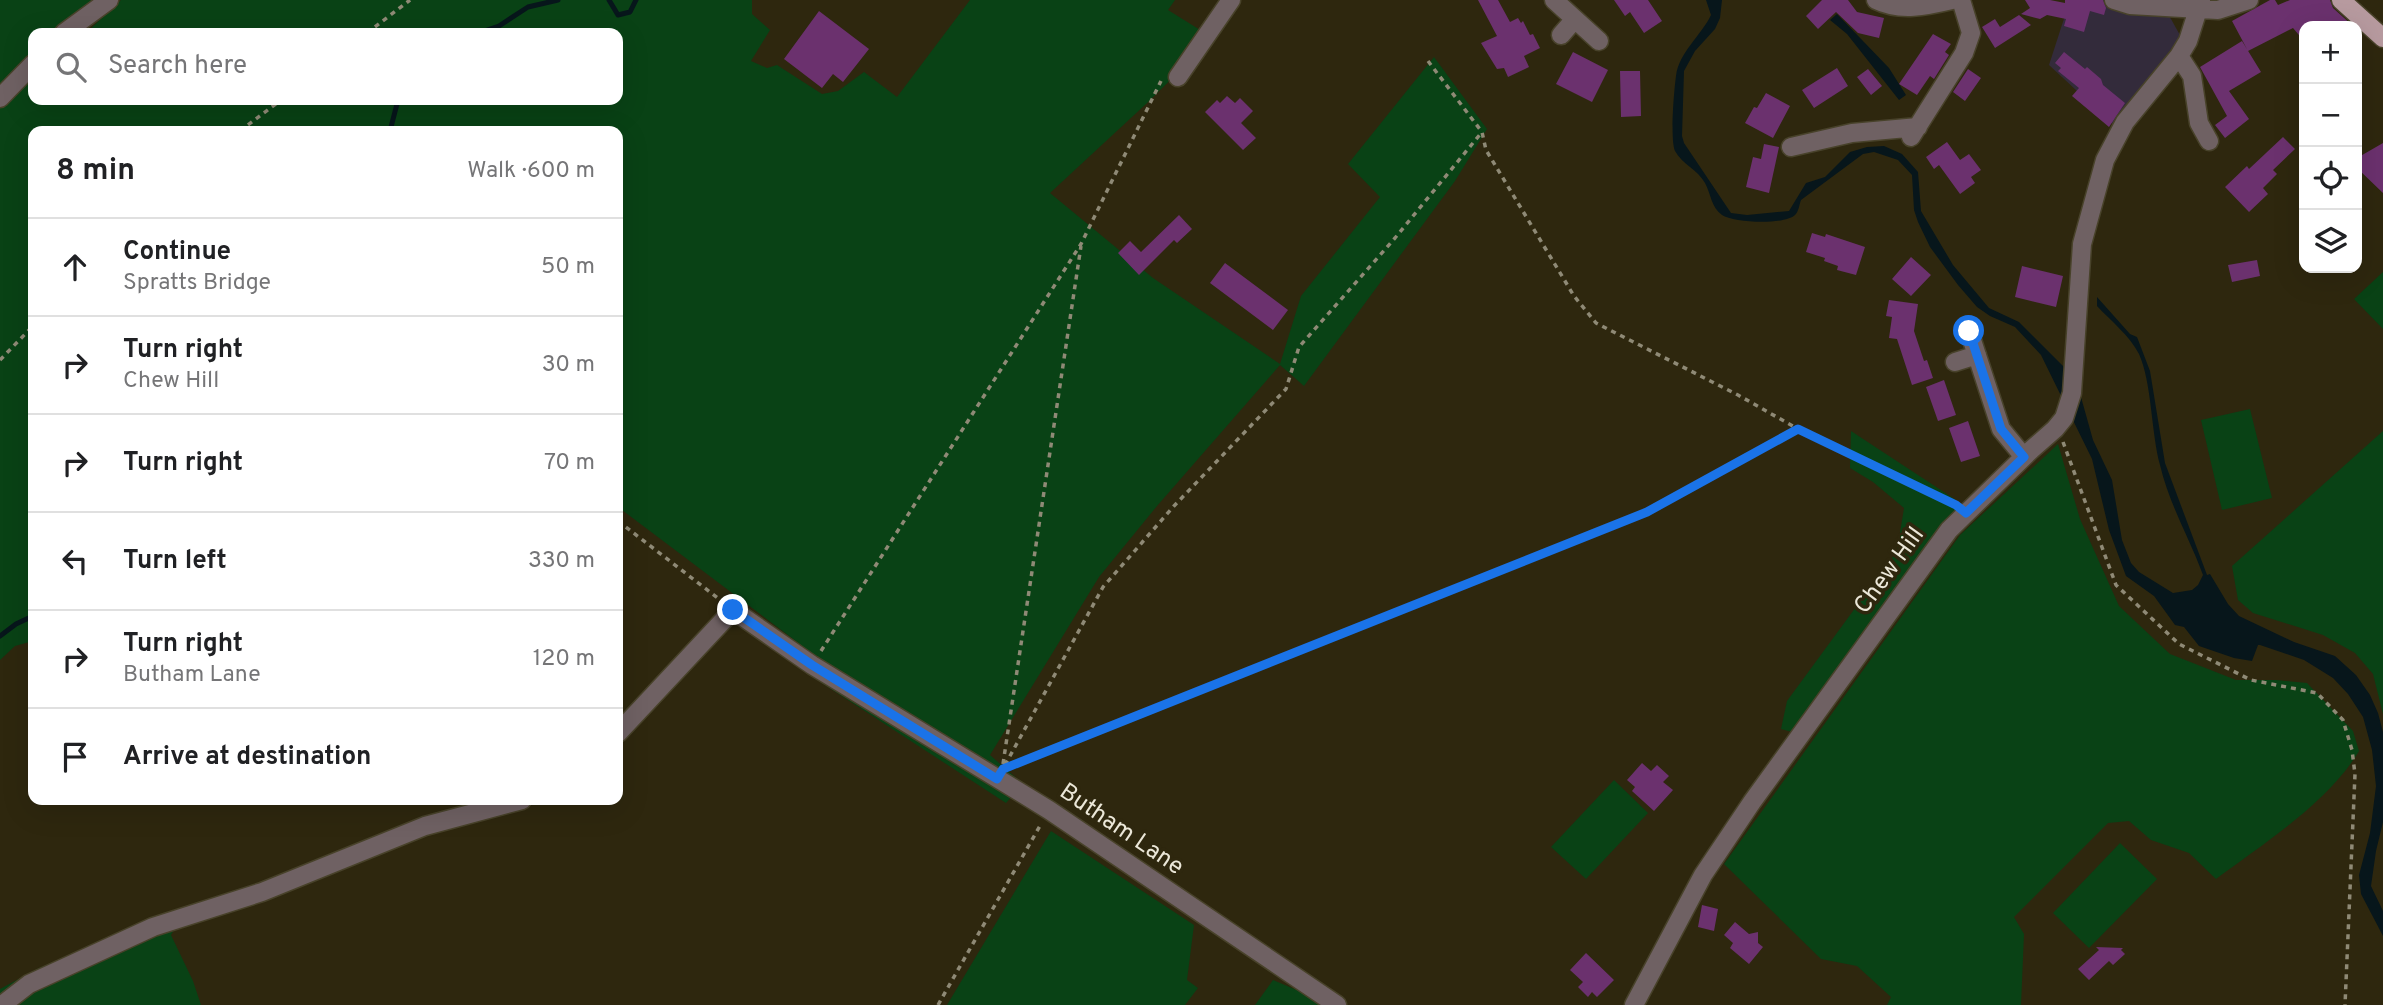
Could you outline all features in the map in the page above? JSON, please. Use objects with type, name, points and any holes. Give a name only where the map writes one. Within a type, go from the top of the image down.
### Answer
[{"type":"main road","points":[[2342,0],[2383,38]]},
{"type":"street","points":[[71,28],[109,0]]},
{"type":"street","points":[[1171,77],[1231,0]]},
{"type":"street","points":[[1554,0],[1599,41]]},
{"type":"street","points":[[1875,0],[1906,8],[1952,0]]},
{"type":"street","points":[[1791,147],[1852,132],[1915,132],[1964,53],[1971,33],[1961,0]]},
{"type":"street","points":[[2114,0],[2130,5],[2200,4],[2218,10],[2249,0]]},
{"type":"street","name":"Chew Hill","points":[[1634,1005],[1703,876],[1752,802],[1949,530],[2064,418],[2072,393],[2082,244],[2105,160],[2125,122],[2179,56],[2188,41],[2200,4]]},
{"type":"street","points":[[1561,35],[1574,20]]},
{"type":"street","points":[[2179,56],[2192,76],[2199,122],[2209,141]]},
{"type":"street","points":[[0,98],[28,69]]},
{"type":"street","points":[[1969,331],[2001,429],[2024,457]]},
{"type":"street","points":[[1955,362],[1977,355]]},
{"type":"street","points":[[623,728],[733,610]]},
{"type":"street","name":"Butham Lane","points":[[733,610],[812,665],[1049,810],[1337,1005]]},
{"type":"street","points":[[2,1005],[29,984],[153,927],[262,891],[425,826],[503,805]]},
{"type":"path","points":[[374,28],[410,0]]},
{"type":"path","points":[[1428,61],[1482,132],[1486,150],[1574,296],[1596,323],[1798,429],[1956,505],[1966,513]]},
{"type":"path","points":[[812,665],[1081,244],[1171,77]]},
{"type":"path","points":[[247,126],[274,105]]},
{"type":"path","points":[[1003,769],[1103,587],[1174,506],[1286,389],[1299,347],[1395,238],[1482,132]]},
{"type":"path","points":[[1003,769],[1081,244]]},
{"type":"path","points":[[0,360],[28,331]]},
{"type":"path","points":[[1003,769],[1647,512],[1798,429]]},
{"type":"path","points":[[2052,432],[2062,441],[2116,586],[2179,644],[2251,680],[2317,692],[2343,720],[2352,750],[2355,774],[2345,1005]]},
{"type":"path","points":[[623,526],[733,610]]},
{"type":"path","points":[[938,1005],[1049,810]]},
{"type":"shaded area","points":[[1706,0],[1722,0],[1720,18],[1715,29],[1695,51],[1684,71],[1682,136],[1731,213],[1747,215],[1789,211],[1806,183],[1825,177],[1850,152],[1884,146],[1902,154],[1918,172],[1921,211],[1953,265],[1989,308],[2019,322],[2066,369],[2079,390],[2093,440],[2112,480],[2122,540],[2131,563],[2139,572],[2173,593],[2192,590],[2203,575],[2164,479],[2143,366],[2131,341],[2097,306],[2097,297],[2130,334],[2137,337],[2150,371],[2165,463],[2207,575],[2210,574],[2228,604],[2239,616],[2294,642],[2335,656],[2356,675],[2378,713],[2383,732],[2383,822],[2371,886],[2383,911],[2383,936],[2361,894],[2359,875],[2370,833],[2376,786],[2372,750],[2363,717],[2348,694],[2333,678],[2304,660],[2260,645],[2252,661],[2199,646],[2184,627],[2175,625],[2154,596],[2126,576],[2109,530],[2092,459],[2041,355],[2015,327],[1977,307],[1930,247],[1914,210],[1912,175],[1898,160],[1874,152],[1863,154],[1801,200],[1795,215],[1789,218],[1771,222],[1737,220],[1722,215],[1716,208],[1702,178],[1675,151],[1673,136],[1674,92],[1678,67],[1711,15]]},
{"type":"shaded area","points":[[2070,0],[2158,0],[2181,37],[2157,67],[2117,128],[2049,65]]},
{"type":"shaded area","points":[[1837,14],[1889,68],[1906,95],[1899,100],[1847,34],[1830,20]]},
{"type":"green space","points":[[0,0],[101,0],[95,4],[87,28],[28,28],[28,105],[623,105],[623,28],[91,28],[121,0],[752,0],[752,14],[770,30],[751,61],[767,68],[777,65],[822,94],[838,91],[864,72],[897,97],[970,0],[1175,0],[1168,10],[1213,38],[1050,193],[1153,278],[1280,364],[1301,296],[1380,197],[1348,164],[1434,57],[1487,129],[1455,181],[1304,386],[1280,365],[1099,577],[990,755],[1023,784],[1006,803],[811,676],[809,651],[623,511],[623,126],[28,126],[28,642],[15,646],[0,660]]},
{"type":"green space","points":[[2383,272],[2383,329],[2354,299]]},
{"type":"green space","points":[[2250,409],[2272,498],[2222,510],[2201,420]]},
{"type":"green space","points":[[1851,431],[1956,500],[1955,514],[1792,732],[1781,729],[1787,701],[1897,551],[1904,508],[1873,482],[1850,468]]},
{"type":"green space","points":[[2383,431],[2383,714],[2373,674],[2355,653],[2323,635],[2253,613],[2238,600],[2232,566]]},
{"type":"green space","points":[[2058,444],[2080,519],[2119,606],[2170,654],[2236,680],[2307,683],[2353,731],[2359,751],[2346,770],[2313,805],[2216,879],[2189,853],[2151,840],[2129,821],[2108,823],[2014,917],[2024,934],[2021,1005],[1887,1005],[1891,997],[1857,966],[1821,959],[1724,864],[1960,535]]},
{"type":"green space","points":[[1614,780],[1648,813],[1586,879],[1551,847]]},
{"type":"green space","points":[[1051,831],[1194,925],[1187,980],[1198,988],[1185,1005],[947,1005]]},
{"type":"green space","points":[[2120,843],[2157,879],[2089,948],[2053,913]]},
{"type":"green space","points":[[177,925],[171,935],[193,981],[201,1005],[0,1005],[0,989],[39,968],[135,929]]},
{"type":"green space","points":[[1273,980],[1299,991],[1321,1005],[1255,1005]]},
{"type":"building","points":[[1478,0],[1498,0],[1510,22],[1518,18],[1521,23],[1523,21],[1530,35],[1533,34],[1540,48],[1524,56],[1529,67],[1508,77],[1504,68],[1497,69],[1481,43],[1497,36]]},
{"type":"building","points":[[1614,0],[1648,0],[1662,21],[1644,33],[1630,12],[1625,16]]},
{"type":"building","points":[[1822,0],[1848,0],[1857,12],[1884,18],[1879,38],[1858,33],[1836,12],[1818,29],[1806,16]]},
{"type":"building","points":[[2025,0],[2065,3],[2065,0],[2103,0],[2106,8],[2104,15],[2090,11],[2084,32],[2064,26],[2066,19],[2047,15],[2040,19],[2021,14],[2030,8]]},
{"type":"building","points":[[2270,0],[2275,0],[2278,5],[2290,0],[2330,0],[2333,8],[2347,21],[2299,21],[2299,35],[2293,28],[2248,51],[2232,21]]},
{"type":"building","points":[[819,11],[869,49],[843,82],[833,74],[822,88],[784,59]]},
{"type":"building","points":[[2019,15],[2031,25],[1995,48],[1982,27],[1995,19],[2000,27]]},
{"type":"building","points":[[1933,34],[1951,44],[1945,52],[1949,55],[1934,79],[1930,76],[1917,95],[1899,84]]},
{"type":"building","points":[[2242,41],[2261,72],[2229,91],[2249,119],[2225,138],[2215,125],[2227,116],[2200,67]]},
{"type":"building","points":[[1573,52],[1608,70],[1592,102],[1556,84]]},
{"type":"building","points":[[2064,52],[2085,69],[2087,67],[2125,103],[2109,127],[2072,96],[2079,88],[2058,71],[2061,68],[2055,63]]},
{"type":"building","points":[[1837,68],[1848,86],[1814,108],[1802,90]]},
{"type":"building","points":[[1868,69],[1882,86],[1871,95],[1857,77]]},
{"type":"building","points":[[1968,69],[1981,78],[1965,101],[1953,92]]},
{"type":"building","points":[[1620,71],[1640,71],[1641,116],[1621,117]]},
{"type":"building","points":[[1766,93],[1790,106],[1773,138],[1745,123]]},
{"type":"building","points":[[1227,96],[1235,103],[1240,98],[1253,111],[1241,123],[1256,138],[1243,150],[1205,112],[1217,100],[1220,103]]},
{"type":"building","points":[[2283,137],[2295,149],[2273,170],[2277,174],[2263,188],[2268,194],[2249,212],[2225,187]]},
{"type":"building","points":[[1947,142],[1960,160],[1969,154],[1981,170],[1971,177],[1975,183],[1960,194],[1939,165],[1934,169],[1926,157]]},
{"type":"building","points":[[2383,143],[2383,193],[2362,173],[2362,155]]},
{"type":"building","points":[[1764,144],[1779,147],[1769,193],[1746,187],[1753,157],[1761,159]]},
{"type":"building","points":[[1179,215],[1192,229],[1177,243],[1174,240],[1139,275],[1118,253],[1130,241],[1141,252]]},
{"type":"building","points":[[1812,233],[1825,237],[1826,234],[1865,247],[1856,275],[1837,270],[1838,266],[1824,261],[1825,258],[1806,252]]},
{"type":"building","points":[[1911,257],[1931,275],[1911,296],[1892,279]]},
{"type":"building","points":[[2257,260],[2260,276],[2232,282],[2228,265]]},
{"type":"building","points":[[1225,263],[1288,310],[1273,330],[1210,283]]},
{"type":"building","points":[[2022,266],[2063,276],[2056,307],[2015,297]]},
{"type":"building","points":[[1889,300],[1918,304],[1914,331],[1933,378],[1912,385],[1897,339],[1889,338],[1892,317],[1886,316]]},
{"type":"building","points":[[1944,380],[1956,415],[1938,421],[1926,387]]},
{"type":"building","points":[[1968,421],[1980,456],[1961,462],[1949,428]]},
{"type":"building","points":[[1642,763],[1651,771],[1657,765],[1669,776],[1663,782],[1673,790],[1654,811],[1632,791],[1635,787],[1627,780]]},
{"type":"building","points":[[1702,905],[1718,909],[1714,931],[1698,927]]},
{"type":"building","points":[[1735,922],[1749,934],[1758,932],[1758,943],[1763,947],[1749,964],[1730,948],[1733,943],[1724,935]]},
{"type":"building","points":[[2096,947],[2123,948],[2121,950],[2125,954],[2113,965],[2109,961],[2089,980],[2078,969],[2099,950]]},
{"type":"building","points":[[1586,953],[1614,980],[1597,997],[1592,992],[1588,997],[1578,987],[1583,982],[1570,970]]},
{"type":"waterway","points":[[493,28],[528,7],[558,0]]},
{"type":"waterway","points":[[609,0],[618,15],[630,12],[636,0]]},
{"type":"waterway","points":[[391,126],[397,105]]},
{"type":"waterway","points":[[0,636],[28,618]]},
{"type":"route","points":[[733,610],[812,665],[997,779],[1003,769],[1647,512],[1798,429],[1956,505],[1966,513],[2024,457],[2001,429],[1969,331]]}]
